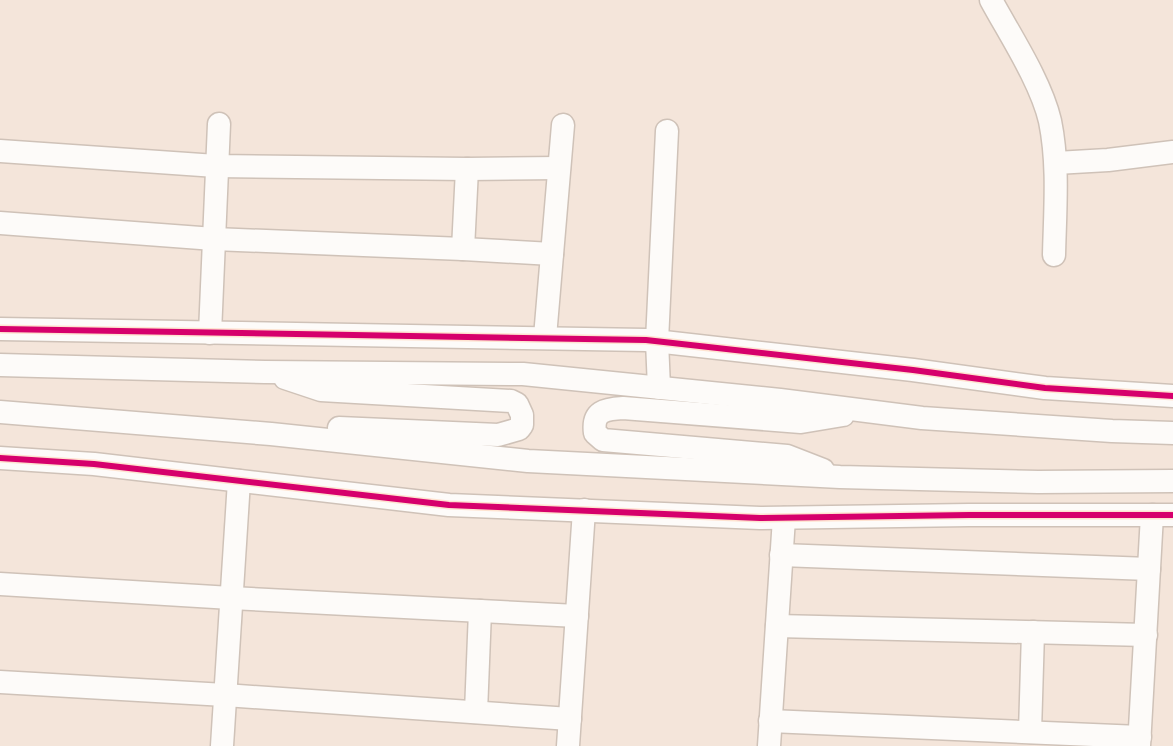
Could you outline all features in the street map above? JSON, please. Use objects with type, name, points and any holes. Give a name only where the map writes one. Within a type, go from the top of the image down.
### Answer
[{"type":"street","points":[[991,0],[1034,79],[1049,119],[1056,163],[1054,255]]},
{"type":"street","points":[[210,333],[219,124]]},
{"type":"street","points":[[545,337],[563,125]]},
{"type":"street","points":[[660,388],[657,341],[668,130]]},
{"type":"street","points":[[0,151],[216,166],[467,169],[559,168]]},
{"type":"street","points":[[1056,163],[1108,160],[1173,152]]},
{"type":"street","points":[[463,248],[467,169]]},
{"type":"street","points":[[0,223],[214,239],[463,248],[552,254]]},
{"type":"street","points":[[0,329],[545,337],[657,341],[913,370],[1045,388],[1173,396]]},
{"type":"street","points":[[0,365],[265,372],[523,374],[780,400],[922,418],[1173,434]]},
{"type":"street","points":[[265,372],[320,390],[511,401],[517,404],[522,415],[522,425],[519,429],[498,435],[306,426],[271,434]]},
{"type":"street","points":[[840,477],[787,456],[603,440],[595,433],[594,426],[596,418],[601,412],[623,408],[801,422],[870,411]]},
{"type":"street","points":[[0,412],[271,434],[528,461],[840,477],[1038,482],[1173,481]]},
{"type":"street","points":[[0,458],[94,464],[449,505],[751,518],[1162,515],[1149,569],[1140,741],[1030,732],[770,721]]},
{"type":"street","points":[[222,746],[239,481]]},
{"type":"street","points":[[568,746],[584,510]]},
{"type":"street","points":[[769,746],[784,518]]},
{"type":"street","points":[[781,555],[1149,569]]},
{"type":"street","points":[[0,584],[577,616]]},
{"type":"street","points":[[476,712],[480,611]]},
{"type":"street","points":[[777,626],[1146,635]]},
{"type":"street","points":[[1030,732],[1033,632]]},
{"type":"street","points":[[0,682],[570,718]]},
{"type":"cycle path","points":[[0,329],[646,340],[913,370],[1045,388],[1173,396]]},
{"type":"cycle path","points":[[0,458],[94,464],[449,505],[760,518],[1173,515]]}]
